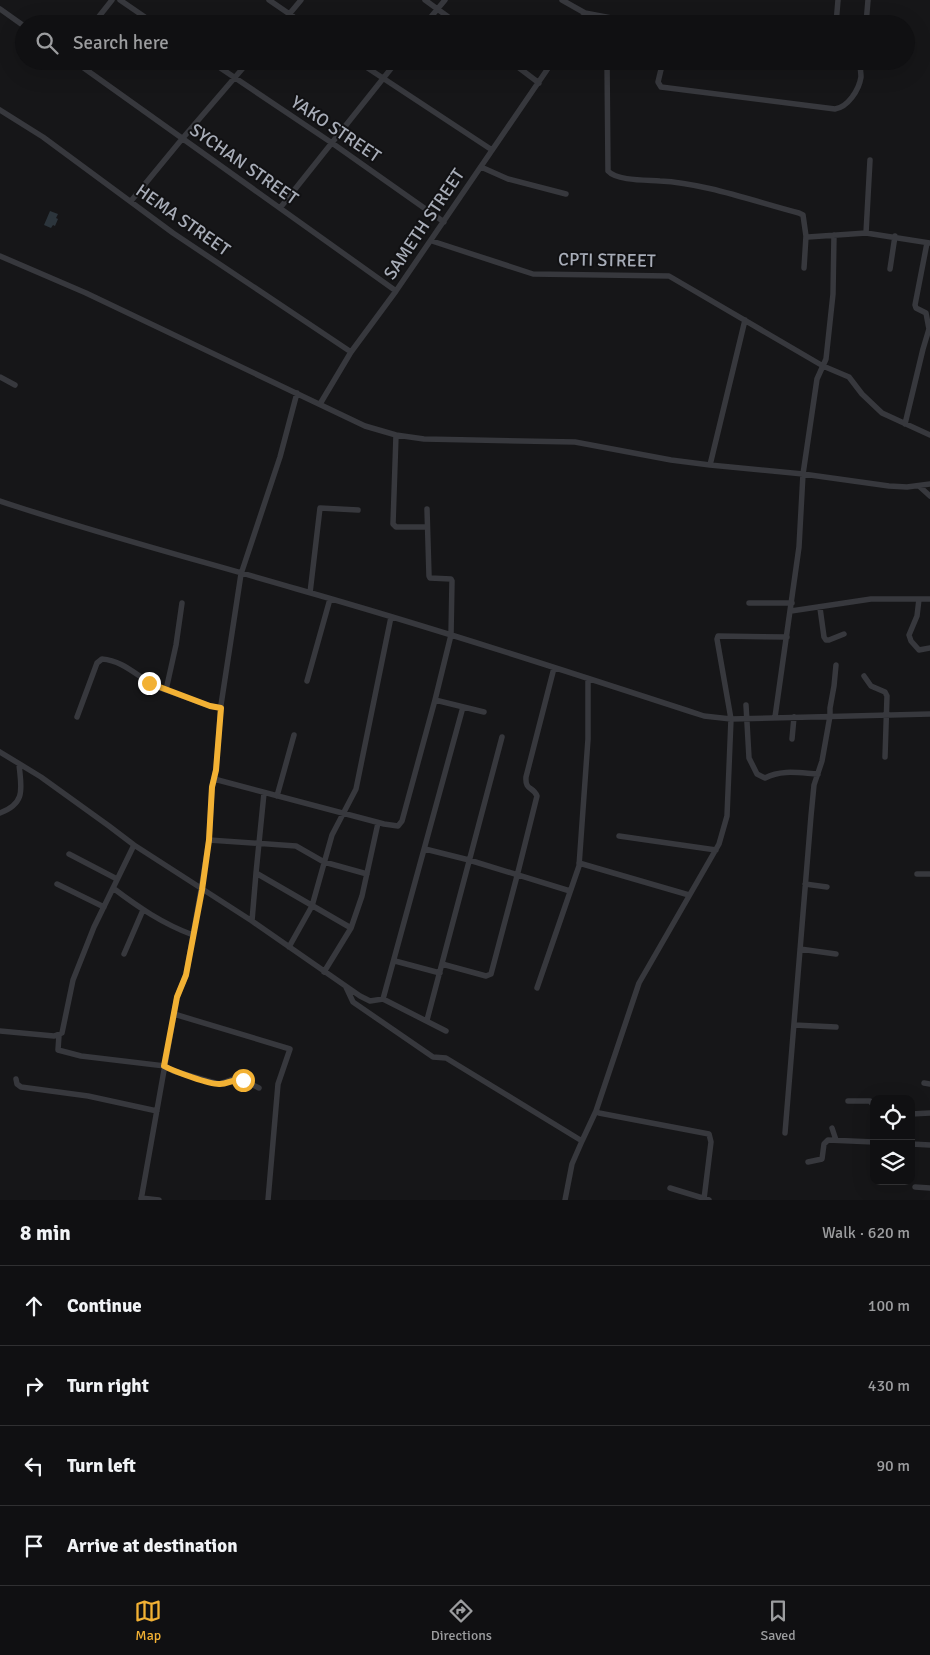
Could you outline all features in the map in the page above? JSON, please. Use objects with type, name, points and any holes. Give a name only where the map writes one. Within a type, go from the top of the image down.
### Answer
[{"type":"street","points":[[100,15],[112,0]]},
{"type":"street","points":[[120,0],[142,15]]},
{"type":"street","points":[[269,0],[289,14],[301,0]]},
{"type":"street","points":[[425,0],[445,15]]},
{"type":"street","points":[[432,15],[445,0]]},
{"type":"street","points":[[562,0],[585,13],[592,15]]},
{"type":"street","points":[[837,15],[838,0]]},
{"type":"street","points":[[867,15],[868,0]]},
{"type":"street","points":[[0,8],[15,19]]},
{"type":"street","name":"SYCHAN STREET","points":[[87,70],[396,291]]},
{"type":"street","name":"YAKO STREET","points":[[223,70],[332,143],[444,222]]},
{"type":"street","points":[[131,201],[241,70]]},
{"type":"street","points":[[370,70],[492,150]]},
{"type":"street","points":[[280,208],[390,70]]},
{"type":"street","points":[[522,70],[539,82]]},
{"type":"street","name":"SAMETH STREET","points":[[320,404],[351,352],[432,241],[547,70]]},
{"type":"street","points":[[607,70],[608,171],[612,175],[633,180],[681,182],[799,213],[804,218],[806,236],[804,268]]},
{"type":"street","points":[[661,70],[658,82],[661,87],[835,109],[844,106],[854,94],[861,78],[861,70]]},
{"type":"street","name":"HEMA STREET","points":[[0,110],[43,137],[173,233],[351,352]]},
{"type":"street","points":[[866,233],[870,160]]},
{"type":"street","points":[[481,167],[508,179],[566,194]]},
{"type":"street","points":[[806,236],[866,233],[895,236],[929,243],[915,305],[916,308],[926,313],[929,329],[905,424]]},
{"type":"street","points":[[775,718],[799,547],[803,474],[817,380],[826,359],[833,294],[834,235]]},
{"type":"street","points":[[890,269],[895,236]]},
{"type":"street","name":"CPTI STREET","points":[[432,241],[533,274],[669,276],[823,366],[848,377],[882,413],[930,435]]},
{"type":"street","points":[[0,256],[86,292],[365,426],[396,435],[424,438],[575,442],[671,460],[710,465],[803,474],[889,486],[930,484]]},
{"type":"street","points":[[710,465],[745,320]]},
{"type":"street","points":[[0,377],[15,386]]},
{"type":"street","points":[[159,1200],[141,1199],[177,997],[186,975],[202,890],[209,840],[221,708],[241,574],[280,457],[297,393]]},
{"type":"street","points":[[396,435],[393,524],[396,527],[427,527]]},
{"type":"street","points":[[919,486],[930,496]]},
{"type":"street","points":[[0,501],[66,523],[310,592],[451,635],[704,716],[731,719],[930,714]]},
{"type":"street","points":[[310,592],[320,508],[358,510]]},
{"type":"street","points":[[214,779],[378,823],[398,826],[402,821],[451,635],[452,581],[448,578],[430,578],[429,576],[427,508]]},
{"type":"street","points":[[307,681],[330,599]]},
{"type":"street","points":[[791,611],[871,599],[930,599]]},
{"type":"street","points":[[918,599],[917,616],[910,635],[919,650],[930,648]]},
{"type":"street","points":[[749,603],[792,602]]},
{"type":"street","points":[[166,690],[176,645],[182,603]]},
{"type":"street","points":[[820,608],[826,640],[844,634]]},
{"type":"street","points":[[289,947],[312,906],[332,835],[356,789],[391,617]]},
{"type":"street","points":[[565,1200],[572,1164],[596,1111],[639,982],[716,850],[727,816],[731,719],[718,636],[787,637]]},
{"type":"street","points":[[76,717],[97,663],[102,659],[126,666],[149,683],[166,690],[210,706],[221,708]]},
{"type":"street","points":[[786,1133],[814,785],[830,716],[836,665]]},
{"type":"street","points":[[442,964],[486,976],[490,974],[518,876],[537,796],[528,787],[526,777],[554,668]]},
{"type":"street","points":[[864,676],[871,686],[882,691],[887,696],[888,714],[885,757]]},
{"type":"street","points":[[537,988],[579,863],[588,739],[588,679]]},
{"type":"street","points":[[435,700],[484,712]]},
{"type":"street","points":[[746,705],[750,758],[757,774],[765,778],[772,774],[784,772],[818,774]]},
{"type":"street","points":[[383,999],[395,961],[463,707]]},
{"type":"street","points":[[792,739],[794,717]]},
{"type":"street","points":[[277,796],[294,735]]},
{"type":"street","points":[[427,1020],[502,737]]},
{"type":"street","points":[[0,752],[62,791],[134,845],[252,921],[365,999],[370,1001],[383,999],[446,1031]]},
{"type":"street","points":[[0,813],[13,807],[21,796],[18,764]]},
{"type":"street","points":[[252,921],[264,793]]},
{"type":"street","points":[[324,972],[351,928],[367,874],[378,823]]},
{"type":"street","points":[[619,836],[716,850]]},
{"type":"street","points":[[209,840],[296,846],[324,862],[367,874]]},
{"type":"street","points":[[134,845],[104,907],[73,980],[62,1033],[59,1035],[58,1050],[81,1056],[164,1066],[173,1071],[220,1084],[233,1080],[243,1080],[259,1088]]},
{"type":"street","points":[[425,849],[469,860],[570,891]]},
{"type":"street","points":[[69,854],[117,879]]},
{"type":"street","points":[[579,863],[690,895]]},
{"type":"street","points":[[256,874],[351,928]]},
{"type":"street","points":[[917,874],[930,874]]},
{"type":"street","points":[[57,884],[104,907]]},
{"type":"street","points":[[805,884],[827,887]]},
{"type":"street","points":[[113,888],[143,910],[179,930],[193,935]]},
{"type":"street","points":[[124,954],[143,910]]},
{"type":"street","points":[[800,949],[836,954]]},
{"type":"street","points":[[395,961],[440,973]]},
{"type":"street","points":[[346,987],[353,1002],[433,1057],[446,1058],[582,1141]]},
{"type":"street","points":[[174,1014],[290,1049],[278,1084],[268,1200]]},
{"type":"street","points":[[794,1025],[836,1027]]},
{"type":"street","points":[[0,1031],[59,1035]]},
{"type":"street","points":[[16,1079],[17,1084],[21,1087],[88,1096],[157,1111]]},
{"type":"street","points":[[848,1101],[870,1101]]},
{"type":"street","points":[[596,1111],[708,1134],[711,1142],[707,1199],[670,1188]]},
{"type":"street","points":[[915,1114],[930,1113]]},
{"type":"street","points":[[832,1128],[836,1140]]},
{"type":"street","points":[[808,1162],[822,1159],[825,1141],[828,1140],[870,1142]]},
{"type":"street","points":[[915,1144],[930,1145]]},
{"type":"street","points":[[915,1187],[930,1188]]},
{"type":"shaded area","points":[[50,211],[58,214],[55,226],[53,225],[51,228],[44,225]]},
{"type":"route","points":[[149,683],[210,706],[221,708],[216,770],[212,787],[209,840],[202,890],[186,975],[177,997],[164,1066],[173,1071],[220,1084],[233,1080],[243,1080]]}]
